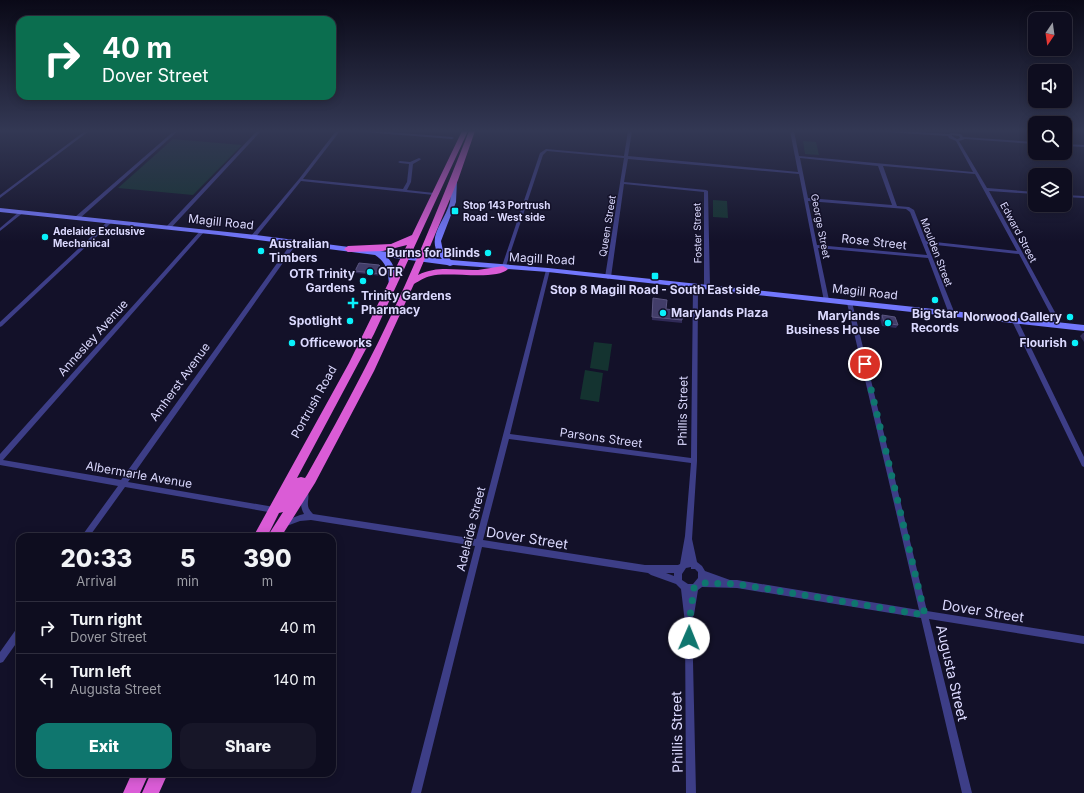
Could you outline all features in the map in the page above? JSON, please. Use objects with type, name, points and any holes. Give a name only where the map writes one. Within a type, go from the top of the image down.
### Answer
[{"type":"highway","name":"Portrush Road","points":[[262,533],[354,363],[406,257],[447,168]]},
{"type":"highway","points":[[276,533],[311,479],[368,373],[410,282],[458,168]]},
{"type":"highway","points":[[348,249],[394,246],[407,242],[414,237]]},
{"type":"highway","points":[[410,282],[429,273],[449,271],[477,273],[503,269]]},
{"type":"highway","points":[[274,533],[276,515],[274,510],[287,501],[327,448]]},
{"type":"highway","points":[[131,793],[139,777]]},
{"type":"highway","points":[[150,793],[158,777]]},
{"type":"main road","points":[[450,264],[439,251],[437,241],[453,202],[454,180]]},
{"type":"main road","name":"Magill Road","points":[[0,210],[295,242],[375,252],[450,264],[503,269],[548,270],[608,276],[1084,328]]},
{"type":"main road","points":[[375,252],[388,260],[391,268],[393,284]]},
{"type":"street","points":[[0,197],[38,168]]},
{"type":"street","points":[[77,218],[134,168]]},
{"type":"street","points":[[168,228],[225,168]]},
{"type":"street","points":[[253,237],[309,168]]},
{"type":"street","points":[[404,191],[409,182],[409,168]]},
{"type":"street","points":[[503,269],[537,168]]},
{"type":"street","name":"Queen Street","points":[[608,276],[624,168]]},
{"type":"street","points":[[746,168],[800,173]]},
{"type":"street","name":"George Street","points":[[799,168],[826,300]]},
{"type":"street","points":[[806,199],[895,207],[881,168]]},
{"type":"street","points":[[923,168],[976,173]]},
{"type":"street","name":"Edward Street","points":[[973,168],[1059,325]]},
{"type":"street","points":[[300,180],[434,194]]},
{"type":"street","name":"Foster Street","points":[[622,183],[706,191],[707,287]]},
{"type":"street","points":[[985,189],[1028,192]]},
{"type":"street","points":[[1072,196],[1084,197]]},
{"type":"street","name":"Moulden Street","points":[[895,207],[907,208],[912,211],[952,314]]},
{"type":"street","points":[[0,230],[22,212]]},
{"type":"street","points":[[0,325],[110,222]]},
{"type":"street","name":"Annesley Avenue","points":[[0,459],[202,232]]},
{"type":"street","name":"Amherst Avenue","points":[[88,533],[295,242]]},
{"type":"street","name":"Rose Street","points":[[924,242],[1020,253]]},
{"type":"street","name":"Rose Street","points":[[816,246],[930,257]]},
{"type":"street","name":"Adelaide Street","points":[[416,793],[548,270]]},
{"type":"street","name":"Phillis Street","points":[[681,567],[689,536],[694,461],[696,286]]},
{"type":"street","name":"Augusta Street","points":[[850,303],[967,793]]},
{"type":"street","points":[[1015,321],[1084,464]]},
{"type":"street","name":"Parsons Street","points":[[506,436],[694,461]]},
{"type":"street","name":"Albermarle Avenue","points":[[0,462],[274,510]]},
{"type":"street","points":[[311,479],[304,504],[305,512],[311,517]]},
{"type":"street","name":"Dover Street","points":[[281,526],[300,518],[311,517],[645,569],[681,567]]},
{"type":"street","name":"Phillis Street","points":[[689,536],[694,566]]},
{"type":"street","points":[[689,564],[694,566],[702,574],[702,583],[694,588],[681,583],[677,575],[681,567],[689,564]]},
{"type":"street","name":"Dover Street","points":[[645,569],[681,583]]},
{"type":"street","name":"Dover Street","points":[[702,574],[737,584],[1084,640]]},
{"type":"street","name":"Phillis Street","points":[[681,583],[689,623]]},
{"type":"street","name":"Dover Street","points":[[702,583],[737,584]]},
{"type":"street","name":"Phillis Street","points":[[691,793],[689,623],[694,588]]},
{"type":"street","points":[[0,659],[16,637]]},
{"type":"green space","points":[[140,168],[219,168],[193,195],[118,188]]},
{"type":"green space","points":[[713,200],[727,201],[728,218],[713,217]]},
{"type":"green space","points":[[594,342],[612,344],[608,371],[590,368]]},
{"type":"green space","points":[[585,370],[603,373],[599,402],[580,399]]},
{"type":"building","name":"OTR","points":[[359,263],[379,265],[382,268],[381,274],[355,271]]},
{"type":"building","name":"Marylands Plaza","points":[[653,298],[667,300],[666,309],[682,311],[682,320],[652,317]]},
{"type":"building","points":[[882,315],[895,317],[898,325],[884,323]]},
{"type":"place","name":"Stop 143 Portrush Road - West side","points":[[455,211]]},
{"type":"place","name":"Adelaide Exclusive Mechanical","points":[[45,237]]},
{"type":"place","name":"Australian Timbers","points":[[261,251]]},
{"type":"place","name":"Burns for Blinds","points":[[488,253]]},
{"type":"place","name":"OTR","points":[[370,272]]},
{"type":"place","name":"Stop 8 Magill Road - South East side","points":[[655,276]]},
{"type":"place","name":"OTR Trinity Gardens","points":[[363,281]]},
{"type":"place","name":"Big Star Records","points":[[935,300]]},
{"type":"place","name":"Trinity Gardens Pharmacy","points":[[353,303]]},
{"type":"place","name":"Marylands Plaza","points":[[663,313]]},
{"type":"place","name":"Norwood Gallery","points":[[1070,317]]},
{"type":"place","name":"Spotlight","points":[[350,321]]},
{"type":"place","name":"Marylands Business House","points":[[888,323]]},
{"type":"place","name":"Officeworks","points":[[292,343]]},
{"type":"place","name":"Flourish","points":[[1075,343]]},
{"type":"route","points":[[689,638],[689,623],[694,588],[698,587],[702,583],[737,584],[925,615],[865,364]]}]
